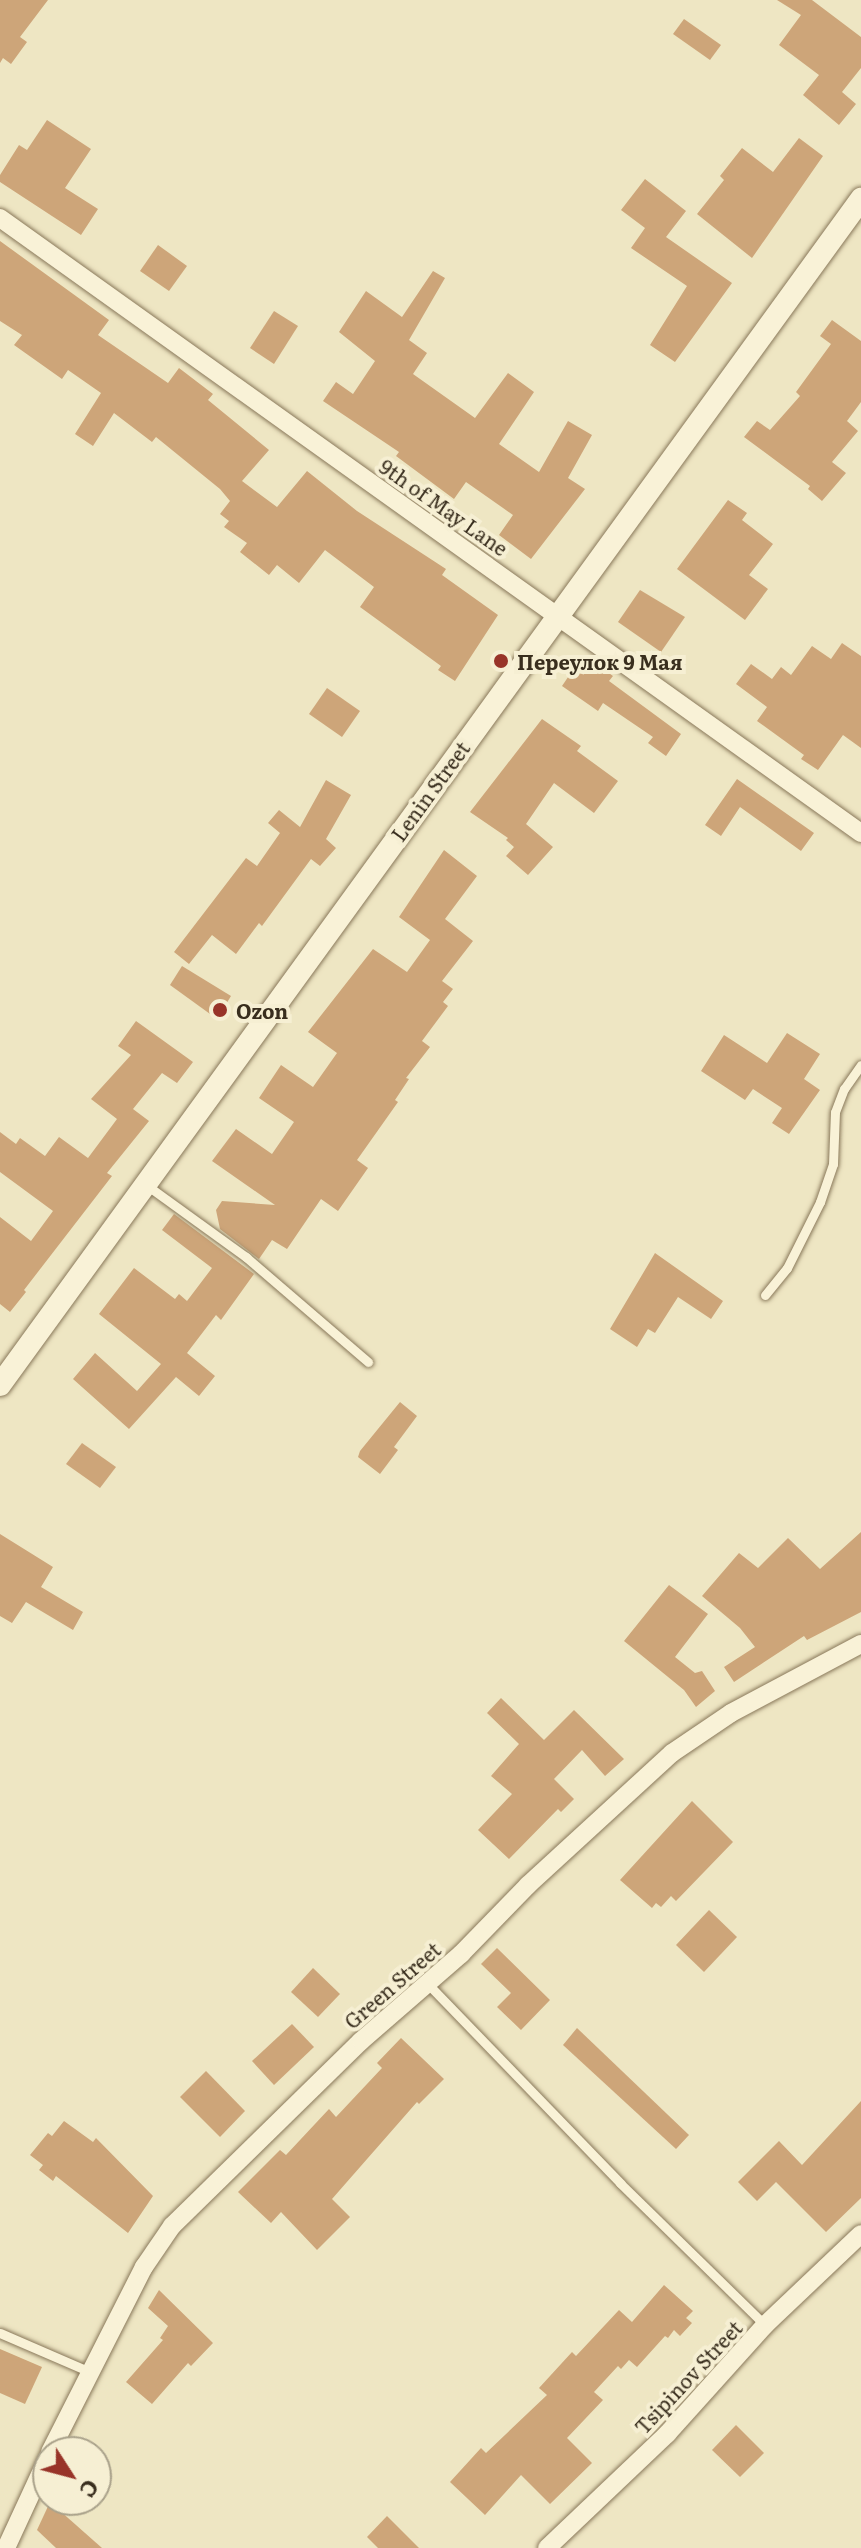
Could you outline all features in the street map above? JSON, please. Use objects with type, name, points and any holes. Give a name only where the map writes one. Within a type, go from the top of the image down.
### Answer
[{"type":"street","name":"Lenin Street","points":[[0,1385],[861,199]]},
{"type":"street","name":"9th of May Lane","points":[[0,218],[861,833]]},
{"type":"street","name":"Green Street","points":[[58,2436],[144,2267],[172,2226],[361,2041],[428,1984],[528,1885],[692,1737],[861,1644]]},
{"type":"street","name":"Tsipinov Street","points":[[547,2548],[667,2434],[765,2325],[861,2234]]},
{"type":"street","name":"Green Street","points":[[6,2548],[32,2492]]},
{"type":"lane","points":[[765,1295],[787,1268],[820,1202],[833,1164],[835,1112],[844,1089],[861,1065]]},
{"type":"lane","points":[[145,1184],[246,1257],[368,1362]]},
{"type":"lane","points":[[428,1984],[620,2183],[765,2325]]},
{"type":"lane","points":[[0,2333],[90,2372]]},
{"type":"building","points":[[0,0],[48,0],[20,37],[27,42],[11,64],[3,58],[0,63]]},
{"type":"building","points":[[777,0],[812,0],[861,37],[861,68],[842,92],[856,104],[839,125],[803,95],[819,75],[779,45],[801,15]]},
{"type":"building","points":[[684,19],[721,45],[710,60],[673,34]]},
{"type":"building","points":[[47,120],[91,149],[65,188],[98,209],[81,235],[0,182],[0,175],[19,145],[27,150]]},
{"type":"building","points":[[799,138],[823,156],[752,258],[697,214],[724,180],[720,176],[742,148],[773,172]]},
{"type":"building","points":[[645,179],[686,211],[666,237],[732,283],[675,362],[650,345],[687,286],[631,248],[645,228],[621,210]]},
{"type":"building","points":[[0,241],[109,320],[98,335],[168,383],[179,368],[213,394],[208,400],[269,450],[242,481],[277,507],[307,471],[357,511],[446,569],[442,575],[498,615],[455,681],[438,670],[441,666],[360,607],[374,587],[325,550],[299,583],[277,565],[269,575],[240,552],[247,543],[224,527],[229,521],[220,514],[230,501],[220,489],[156,437],[152,442],[114,413],[93,446],[75,434],[101,393],[68,370],[62,379],[14,345],[22,335],[0,321]]},
{"type":"building","points":[[158,245],[187,266],[169,291],[140,271]]},
{"type":"building","points":[[433,271],[445,278],[409,340],[427,353],[413,374],[475,418],[508,373],[534,392],[499,444],[539,472],[568,421],[592,435],[568,478],[585,489],[531,559],[499,535],[513,515],[466,482],[454,499],[396,456],[399,452],[323,401],[336,382],[353,394],[375,361],[339,332],[366,291],[402,317]]},
{"type":"building","points":[[274,311],[298,326],[274,364],[250,348]]},
{"type":"building","points":[[832,320],[861,341],[861,402],[847,421],[858,431],[832,462],[846,473],[822,501],[808,489],[810,486],[744,437],[757,421],[770,430],[800,396],[796,392],[831,344],[820,336]]},
{"type":"building","points":[[728,500],[747,513],[742,520],[773,544],[749,575],[768,589],[745,620],[677,569]]},
{"type":"building","points":[[640,590],[685,617],[661,652],[618,622]]},
{"type":"building","points":[[842,643],[861,656],[861,748],[843,735],[818,770],[801,759],[804,755],[757,721],[767,707],[736,684],[751,664],[772,679],[781,667],[791,675],[812,646],[831,659]]},
{"type":"building","points":[[583,655],[613,676],[609,681],[681,734],[666,756],[648,743],[653,737],[603,703],[598,711],[562,686]]},
{"type":"building","points":[[327,688],[360,711],[342,737],[309,714]]},
{"type":"building","points":[[542,719],[581,746],[577,751],[618,781],[594,813],[554,783],[526,824],[553,847],[528,875],[506,856],[514,847],[506,840],[508,838],[470,812]]},
{"type":"building","points":[[737,779],[814,833],[801,851],[740,807],[721,836],[705,825]]},
{"type":"building","points":[[326,780],[351,795],[326,839],[336,848],[320,866],[311,859],[262,926],[259,923],[236,954],[212,935],[189,964],[174,952],[246,858],[257,866],[280,833],[268,823],[279,810],[300,827]]},
{"type":"building","points":[[444,850],[477,876],[445,919],[473,941],[442,981],[453,989],[443,1002],[448,1006],[422,1041],[430,1047],[406,1078],[409,1079],[395,1100],[398,1102],[357,1160],[368,1168],[338,1211],[321,1199],[287,1249],[272,1240],[259,1259],[220,1229],[216,1210],[222,1201],[275,1205],[212,1161],[236,1129],[272,1154],[294,1122],[259,1098],[281,1065],[313,1087],[337,1053],[308,1032],[373,949],[407,972],[430,940],[399,917]]},
{"type":"building","points":[[182,966],[231,996],[217,1019],[170,985]]},
{"type":"building","points":[[136,1021],[193,1062],[177,1083],[162,1073],[133,1109],[149,1121],[107,1173],[112,1176],[10,1312],[0,1304],[0,1217],[31,1241],[53,1211],[0,1172],[0,1132],[16,1144],[20,1138],[45,1156],[59,1137],[88,1158],[117,1119],[91,1099],[131,1055],[118,1046]]},
{"type":"building","points":[[787,1033],[820,1054],[804,1079],[820,1090],[789,1134],[772,1123],[782,1108],[753,1089],[745,1100],[701,1071],[724,1035],[767,1063]]},
{"type":"building","points":[[174,1214],[254,1274],[221,1320],[216,1315],[187,1353],[215,1376],[199,1396],[176,1377],[129,1429],[73,1379],[95,1353],[137,1391],[161,1364],[99,1314],[134,1268],[175,1299],[179,1294],[187,1301],[212,1268],[162,1230]]},
{"type":"building","points":[[655,1253],[723,1301],[711,1319],[678,1297],[655,1333],[648,1329],[637,1347],[610,1329]]},
{"type":"building","points":[[400,1402],[417,1416],[394,1447],[398,1450],[380,1474],[358,1457]]},
{"type":"building","points":[[82,1443],[116,1467],[100,1488],[66,1464]]},
{"type":"building","points":[[861,1532],[861,1612],[807,1640],[804,1636],[734,1682],[724,1667],[755,1647],[740,1628],[702,1596],[739,1553],[758,1568],[788,1538],[820,1569]]},
{"type":"building","points":[[0,1534],[53,1567],[41,1587],[83,1612],[73,1630],[26,1602],[12,1623],[0,1616]]},
{"type":"building","points":[[669,1585],[708,1614],[675,1657],[695,1673],[702,1671],[715,1691],[696,1707],[684,1690],[624,1641]]},
{"type":"building","points":[[501,1698],[544,1740],[574,1710],[624,1759],[605,1776],[582,1750],[554,1779],[574,1799],[561,1812],[558,1809],[509,1859],[478,1830],[512,1794],[491,1776],[519,1744],[487,1713]]},
{"type":"building","points":[[692,1801],[733,1842],[676,1901],[671,1896],[661,1907],[656,1903],[652,1908],[620,1880]]},
{"type":"building","points":[[709,1910],[737,1937],[704,1972],[676,1945]]},
{"type":"building","points":[[497,1948],[550,2000],[521,2030],[497,2007],[511,1993],[481,1964]]},
{"type":"building","points":[[313,1968],[340,1994],[318,2017],[291,1992]]},
{"type":"building","points":[[292,2024],[314,2047],[274,2085],[252,2061]]},
{"type":"building","points":[[577,2028],[689,2135],[676,2149],[563,2045]]},
{"type":"building","points":[[401,2038],[444,2079],[419,2104],[417,2102],[332,2199],[350,2217],[317,2250],[281,2212],[271,2223],[238,2192],[280,2150],[286,2155],[329,2109],[336,2117],[382,2068],[377,2063]]},
{"type":"building","points":[[206,2071],[245,2111],[220,2137],[180,2097]]},
{"type":"building","points":[[861,2101],[861,2198],[826,2232],[776,2182],[757,2201],[738,2182],[779,2141],[802,2165]]},
{"type":"building","points":[[64,2121],[93,2142],[96,2138],[153,2196],[128,2233],[56,2176],[53,2181],[39,2170],[43,2165],[30,2155],[48,2133],[52,2136]]},
{"type":"building","points":[[664,2285],[693,2311],[686,2318],[692,2323],[680,2336],[674,2330],[668,2338],[665,2336],[637,2367],[629,2360],[621,2369],[618,2366],[594,2392],[603,2400],[567,2438],[592,2463],[550,2504],[521,2475],[485,2515],[450,2482],[481,2448],[486,2453],[547,2395],[539,2388],[572,2352],[576,2356],[619,2310],[632,2322]]},
{"type":"building","points":[[159,2290],[213,2343],[191,2366],[188,2363],[152,2404],[126,2382],[163,2340],[160,2338],[168,2326],[148,2308]]},
{"type":"building","points":[[0,2349],[42,2367],[25,2404],[0,2393]]},
{"type":"building","points":[[736,2425],[764,2453],[740,2477],[712,2450]]},
{"type":"building","points":[[44,2516],[66,2516],[102,2548],[56,2548],[37,2530]]},
{"type":"building","points":[[387,2516],[419,2548],[378,2548],[367,2537]]},
{"type":"place","name":"Переулок 9 Мая","points":[[501,661]]},
{"type":"place","name":"Ozon","points":[[220,1010]]}]
